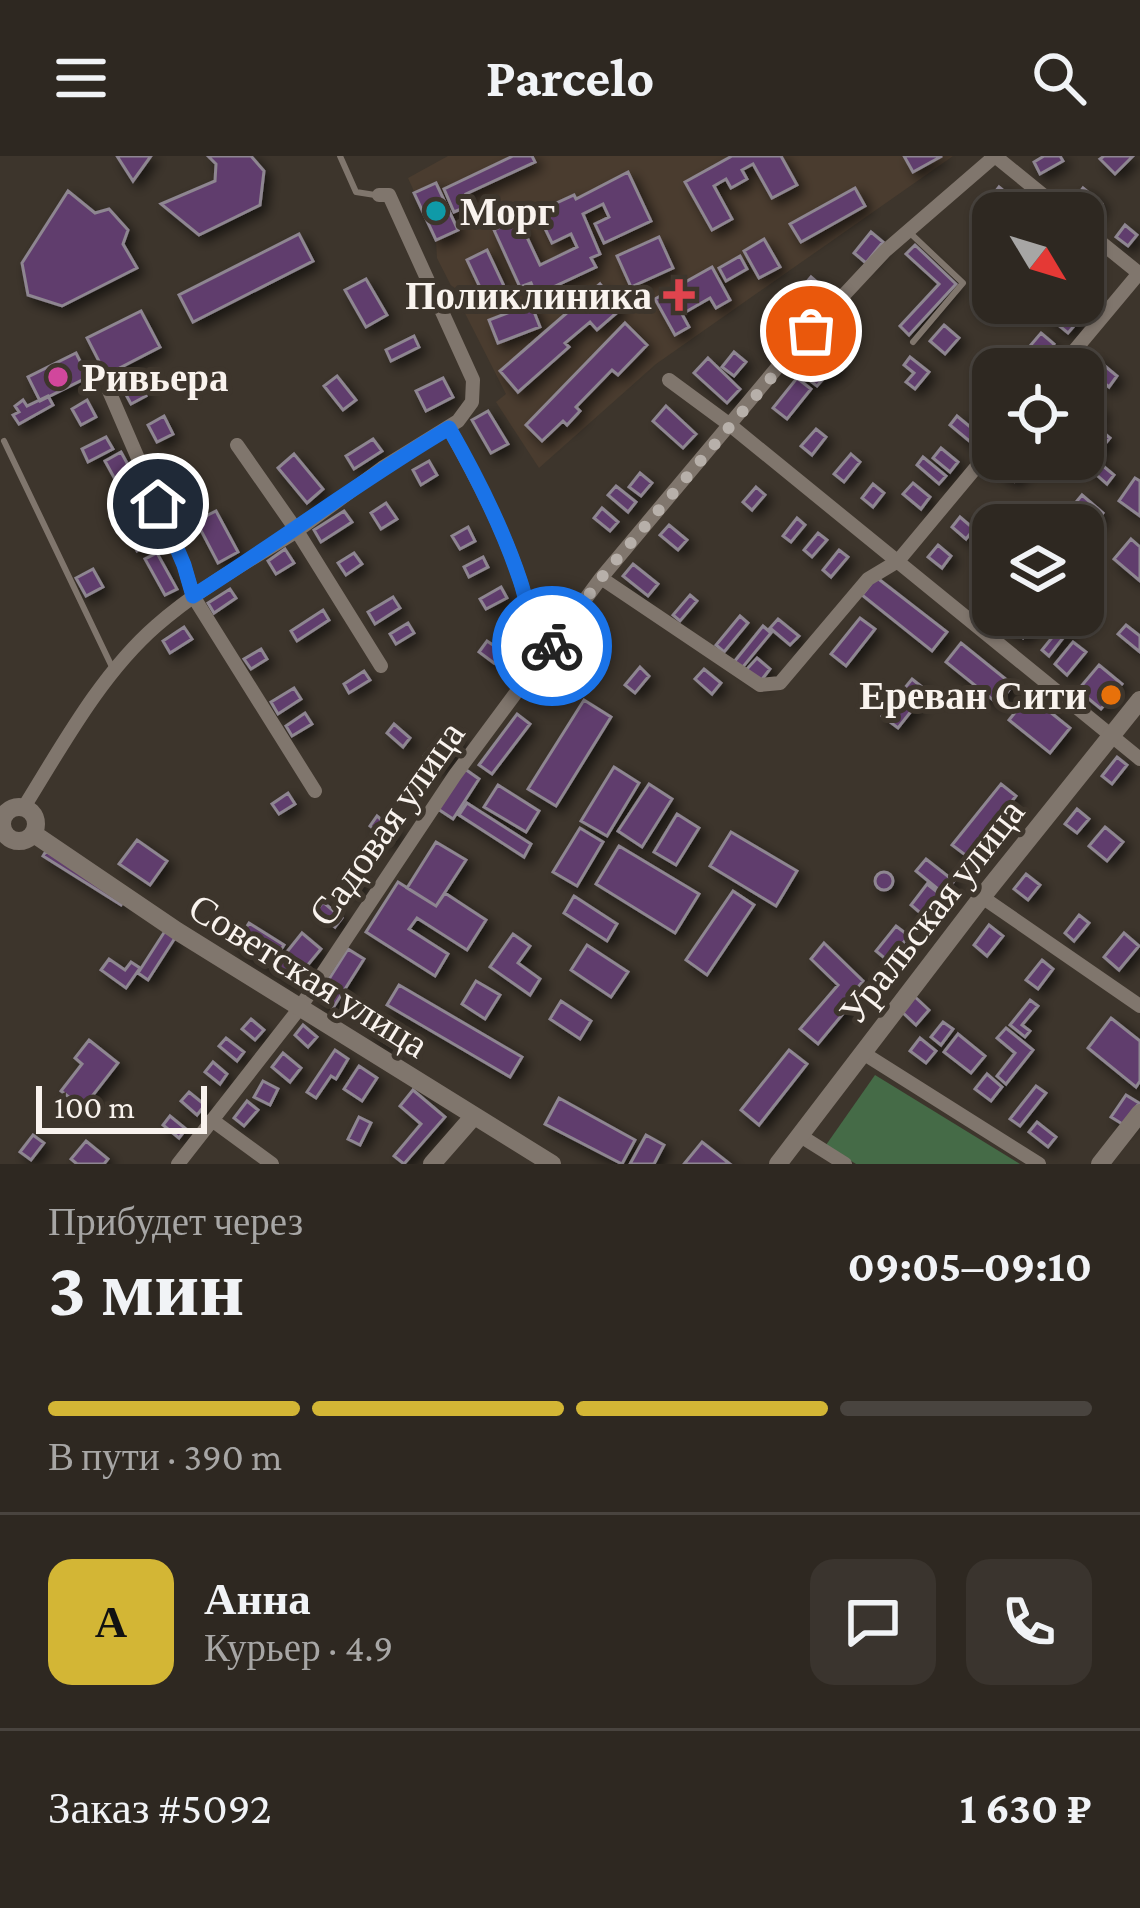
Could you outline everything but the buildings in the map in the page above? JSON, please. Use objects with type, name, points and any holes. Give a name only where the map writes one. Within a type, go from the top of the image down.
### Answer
[{"type":"street","points":[[995,156],[1039,192]]},
{"type":"street","name":"Садовая улица","points":[[178,1164],[299,1009],[455,775],[601,578],[786,357],[885,250],[995,156]]},
{"type":"street","points":[[7,811],[35,818],[34,834],[24,841],[7,837],[2,827],[7,811],[153,629],[193,596],[449,428],[472,402],[473,380],[389,195],[379,195]]},
{"type":"street","points":[[1077,348],[1140,273],[1104,245]]},
{"type":"street","points":[[668,380],[730,425],[1140,759]]},
{"type":"street","points":[[109,391],[193,596],[315,790]]},
{"type":"street","points":[[449,428],[497,518],[542,660]]},
{"type":"street","points":[[237,445],[381,666]]},
{"type":"street","points":[[601,578],[760,685],[780,683],[868,579],[898,561],[972,472]]},
{"type":"street","name":"Уральская улица","points":[[778,1164],[1140,700]]},
{"type":"street","name":"Советская улица","points":[[34,834],[299,1009],[552,1164]]},
{"type":"street","points":[[982,897],[1140,1006]]},
{"type":"street","points":[[863,1053],[1039,1164]]},
{"type":"street","points":[[1100,1164],[1140,1113]]},
{"type":"street","points":[[432,1164],[473,1118]]},
{"type":"street","points":[[212,1120],[272,1164]]},
{"type":"street","points":[[799,1135],[845,1164]]},
{"type":"lane","points":[[340,156],[356,192],[379,195]]},
{"type":"lane","points":[[908,231],[963,284],[913,342]]},
{"type":"lane","points":[[4,441],[115,672]]},
{"type":"shaded area","points":[[448,156],[953,156],[656,364],[539,468],[496,402],[506,394],[437,258],[436,240],[408,178]]},
{"type":"green space","points":[[875,1075],[1020,1164],[856,1164],[826,1145]]},
{"type":"way so far","points":[[552,646],[601,578],[811,331]]},
{"type":"place","name":"Морг","points":[[436,211]]},
{"type":"place","name":"Поликлиника","points":[[679,295]]},
{"type":"place","name":"Ривьера","points":[[58,377]]},
{"type":"place","name":"Ереван Сити","points":[[1111,695]]},
{"type":"route","points":[[158,504],[193,596],[449,428],[497,518],[542,660],[552,646]]}]
